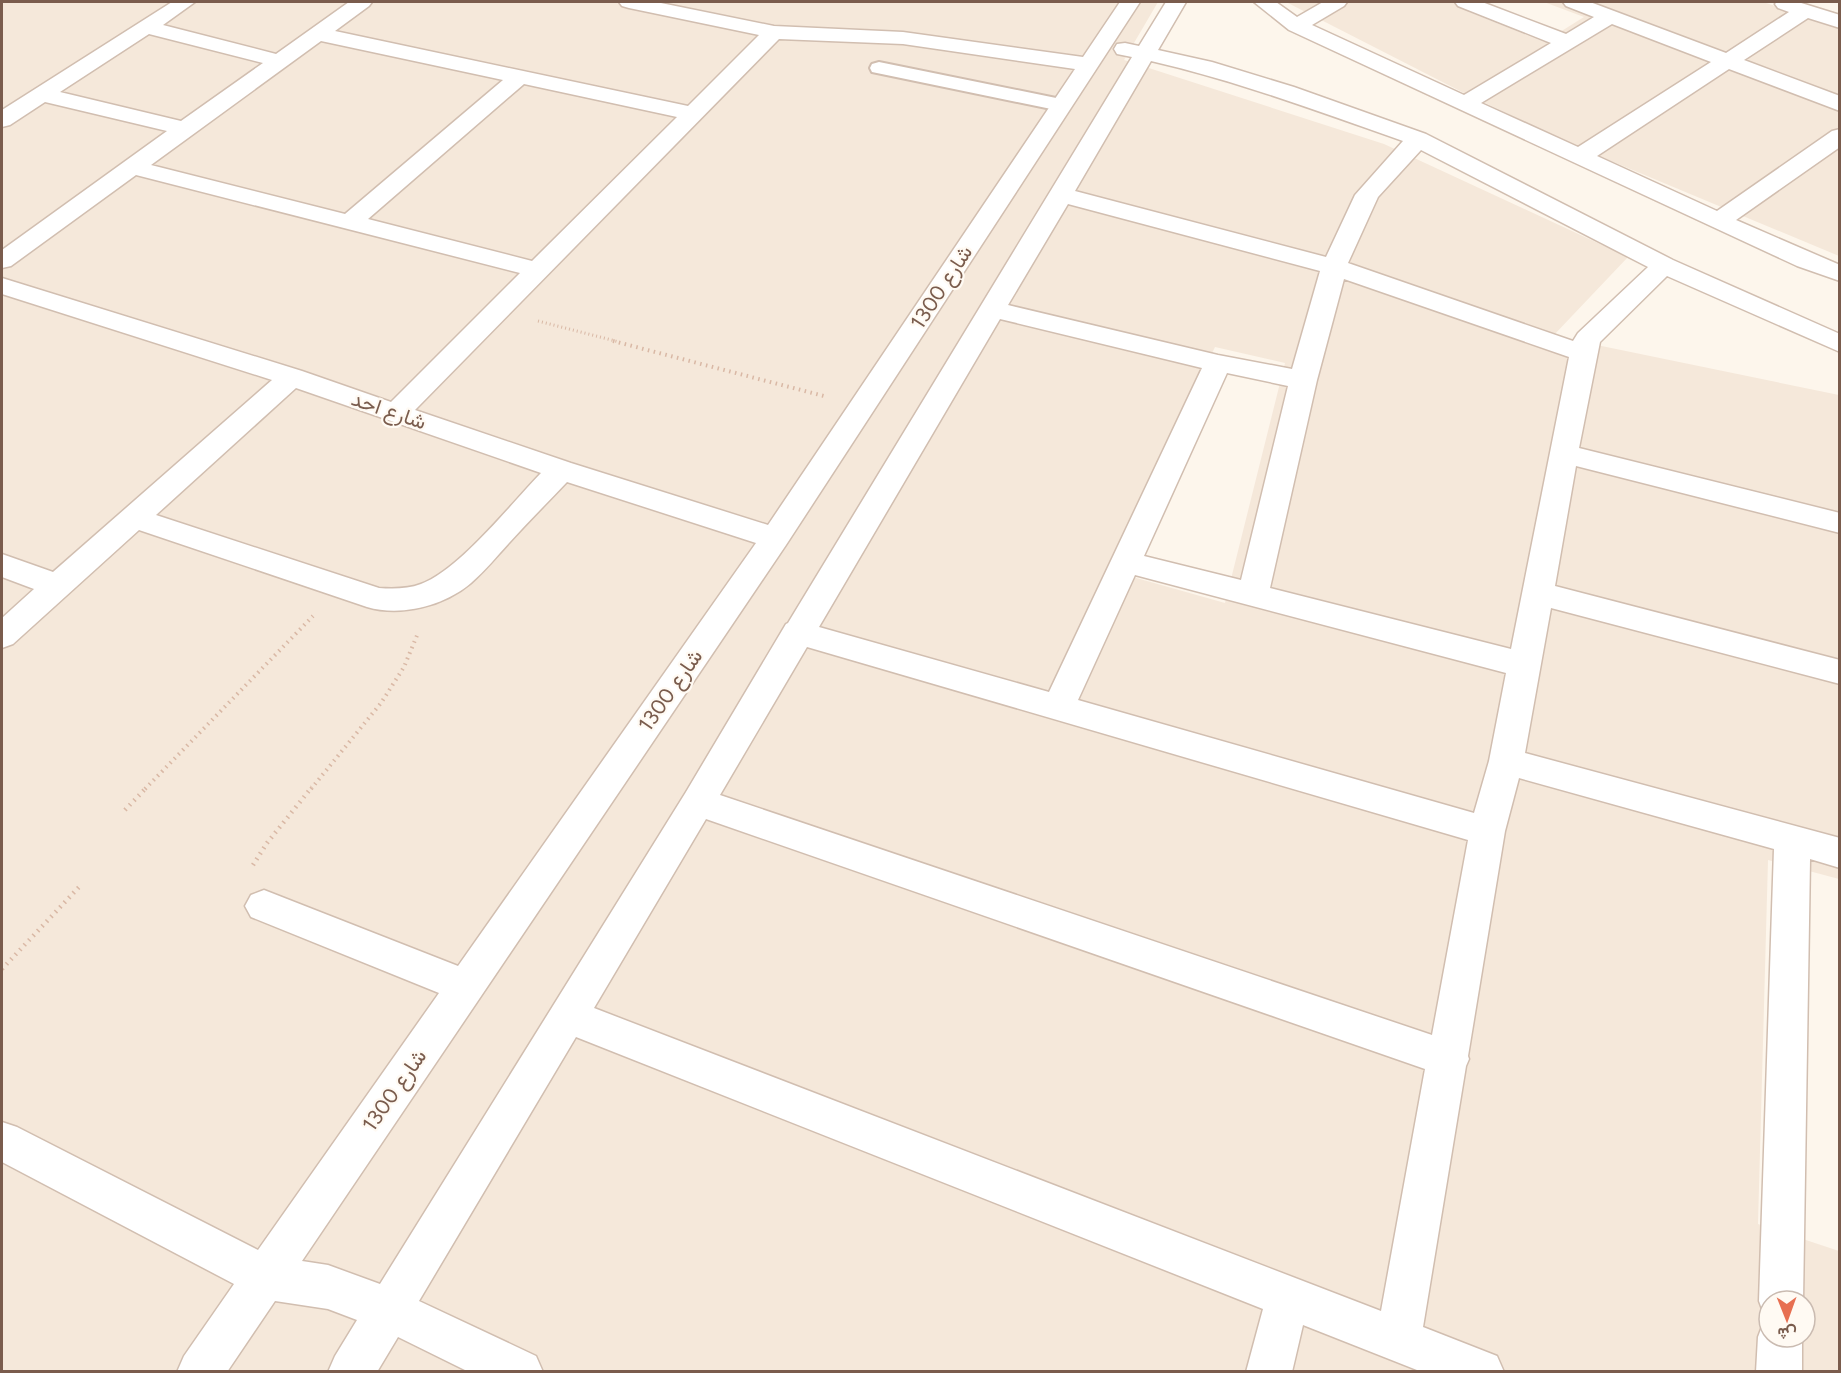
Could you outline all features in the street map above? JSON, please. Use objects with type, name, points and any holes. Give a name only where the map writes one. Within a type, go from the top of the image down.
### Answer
[{"type":"street","points":[[2,120],[185,2]]},
{"type":"street","points":[[2,261],[362,2]]},
{"type":"street","points":[[629,2],[774,32],[903,38],[1094,54],[1146,52],[1286,92],[1418,139],[1664,265],[1839,344]]},
{"type":"street","name":"شارع 1300","points":[[200,1371],[776,538],[1130,2]]},
{"type":"street","points":[[351,1371],[698,801],[797,632],[1176,2]]},
{"type":"street","points":[[1264,2],[1296,26],[1718,221],[1839,274]]},
{"type":"street","points":[[1296,26],[1337,2]]},
{"type":"street","points":[[1465,2],[1568,42]]},
{"type":"street","points":[[1573,2],[1839,104]]},
{"type":"street","points":[[1778,2],[1839,22]]},
{"type":"street","points":[[1579,157],[1805,10]]},
{"type":"street","points":[[1464,104],[1611,16]]},
{"type":"street","points":[[145,27],[280,61]]},
{"type":"street","points":[[396,412],[774,32]]},
{"type":"street","points":[[318,34],[692,113]]},
{"type":"street","points":[[350,222],[520,76]]},
{"type":"street","points":[[41,94],[185,129]]},
{"type":"street","points":[[1718,221],[1839,136]]},
{"type":"street","points":[[1253,594],[1303,380],[1334,267],[1367,195],[1418,139]]},
{"type":"street","points":[[132,167],[537,270]]},
{"type":"street","points":[[1061,195],[1334,267],[1583,353]]},
{"type":"street","points":[[1398,1339],[1449,1059],[1486,831],[1506,761],[1583,353],[1587,339],[1664,265]]},
{"type":"street","name":"شارع احد","points":[[2,286],[292,376],[561,470],[776,538]]},
{"type":"street","points":[[993,309],[1218,363],[1303,380]]},
{"type":"street","points":[[1058,708],[1218,363]]},
{"type":"street","points":[[2,636],[292,376]]},
{"type":"street","points":[[1565,454],[1839,523]]},
{"type":"street","points":[[134,518],[378,599],[400,601],[424,597],[445,588],[461,575],[561,470]]},
{"type":"street","points":[[1126,562],[1524,665]]},
{"type":"street","points":[[2,566],[58,586]]},
{"type":"street","points":[[1539,593],[1839,672]]},
{"type":"street","points":[[797,632],[1486,831]]},
{"type":"street","points":[[1506,761],[1839,853]]},
{"type":"street","points":[[698,801],[1449,1059]]},
{"type":"street","points":[[1781,1289],[1792,840]]},
{"type":"street","points":[[264,906],[466,986]]},
{"type":"street","points":[[568,1016],[1481,1371]]},
{"type":"street","points":[[2,1141],[265,1277],[328,1287],[390,1310],[520,1371]]},
{"type":"street","points":[[1269,1371],[1288,1296]]},
{"type":"street","points":[[1779,1371],[1780,1349]]},
{"type":"lane","points":[[879,68],[1061,105]]},
{"type":"path","points":[[498,310],[862,406]]},
{"type":"path","points":[[125,810],[341,587]]},
{"type":"path","points":[[264,906],[251,889],[252,866],[267,843],[381,703],[404,667],[419,631],[424,597]]},
{"type":"path","points":[[2,969],[80,886]]},
{"type":"shaded area","points":[[2,2],[1158,2],[1124,60],[1384,144],[1628,257],[1553,336],[1839,395],[1839,879],[1768,860],[1758,1224],[1839,1251],[1839,1371],[2,1372]],"holes":[[[1215,347],[1285,363],[1225,603],[1108,570]]]},
{"type":"shaded area","points":[[1286,2],[1486,2],[1469,12],[1544,42],[1584,17],[1544,2],[1763,2],[1839,27],[1839,256],[1580,148],[1462,92]]}]
